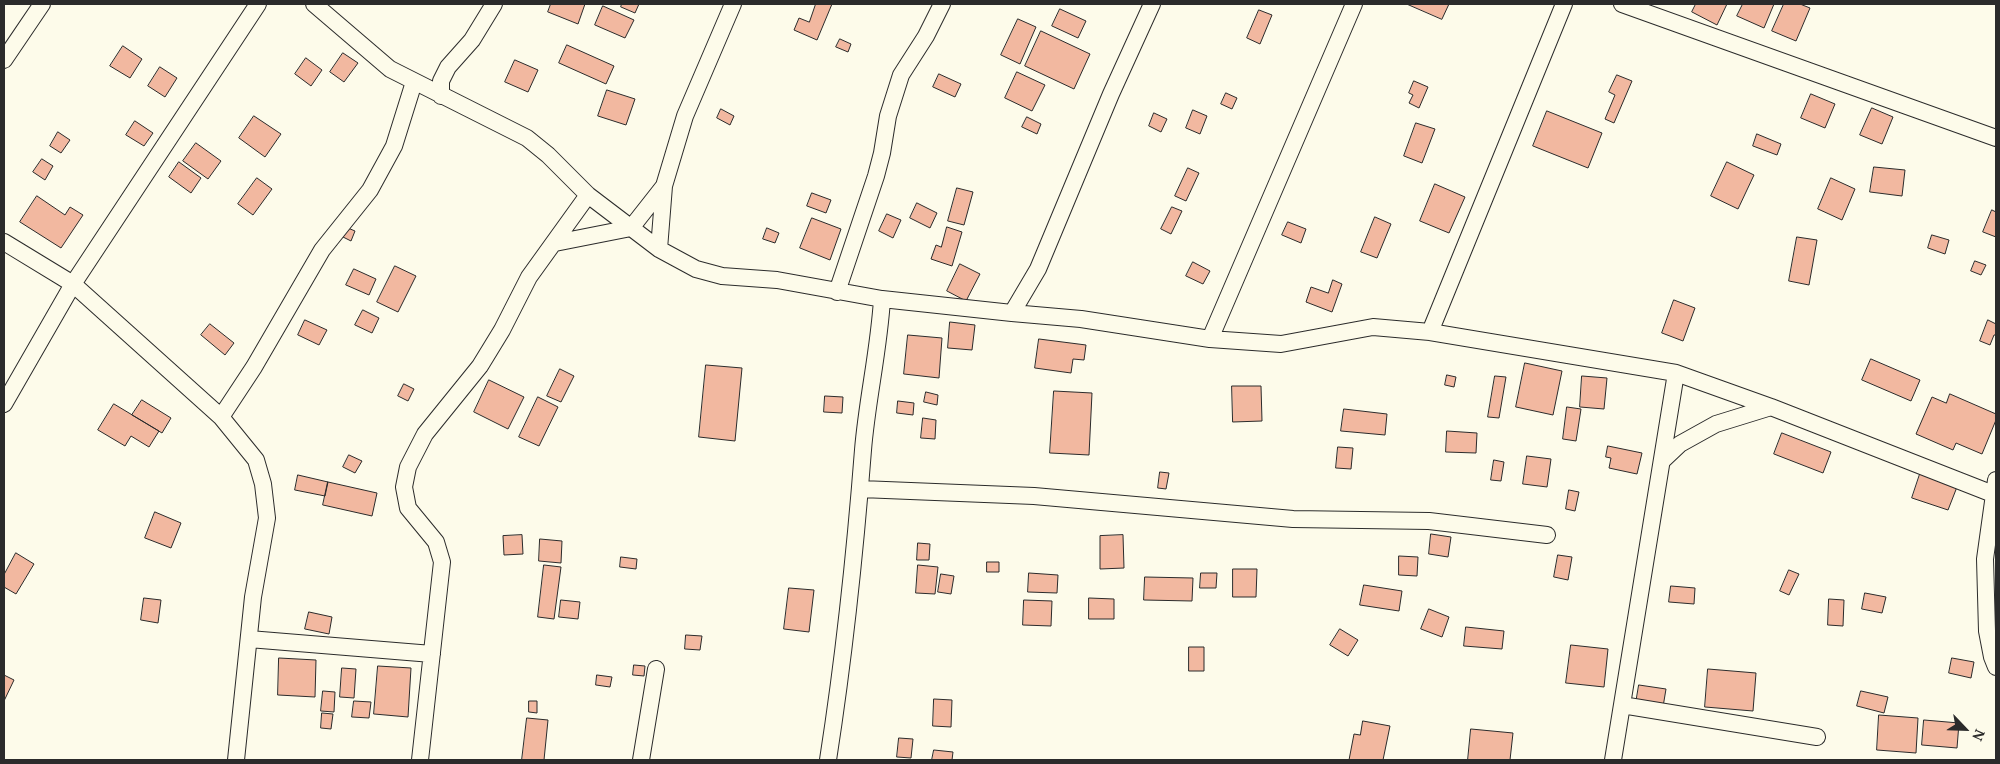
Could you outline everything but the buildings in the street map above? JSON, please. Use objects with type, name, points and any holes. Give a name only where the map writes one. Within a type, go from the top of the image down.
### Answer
[{"type":"street","points":[[4,60],[42,4]]},
{"type":"street","points":[[4,404],[73,284],[258,4]]},
{"type":"street","points":[[314,4],[390,70],[526,138],[548,155],[588,195],[658,249],[696,269],[722,276],[777,280],[882,299],[1012,313],[1081,318],[1210,339],[1281,344],[1373,327],[1430,332],[1676,372],[1995,487],[1985,560],[1987,631],[1996,667]]},
{"type":"street","points":[[441,96],[441,81],[448,67],[472,40],[494,4]]},
{"type":"street","points":[[658,249],[664,186],[685,116],[733,4]]},
{"type":"street","points":[[837,292],[876,176],[888,116],[900,76],[926,36],[942,4]]},
{"type":"street","points":[[1012,313],[1038,269],[1152,4]]},
{"type":"street","points":[[1210,339],[1354,4]]},
{"type":"street","points":[[1430,332],[1564,4]]},
{"type":"street","points":[[1622,4],[1996,138]]},
{"type":"street","points":[[222,417],[254,367],[322,250],[370,190],[394,146],[414,82]]},
{"type":"street","points":[[555,243],[631,228],[664,186]]},
{"type":"street","points":[[420,760],[442,562],[436,542],[408,508],[404,487],[408,467],[425,434],[480,366],[502,330],[529,278],[588,195]]},
{"type":"street","points":[[4,242],[73,284],[222,417],[256,460],[263,484],[267,518],[253,597],[236,760]]},
{"type":"street","points":[[828,760],[842,670],[861,489],[863,449],[880,330],[882,299]]},
{"type":"street","points":[[1613,760],[1676,372]]},
{"type":"street","points":[[1662,461],[1680,444],[1716,424],[1771,407]]},
{"type":"street","points":[[861,489],[1034,496],[1293,519],[1429,521],[1547,535]]},
{"type":"street","points":[[249,638],[432,654]]},
{"type":"street","points":[[641,760],[656,669]]},
{"type":"street","points":[[1622,705],[1817,737]]}]
